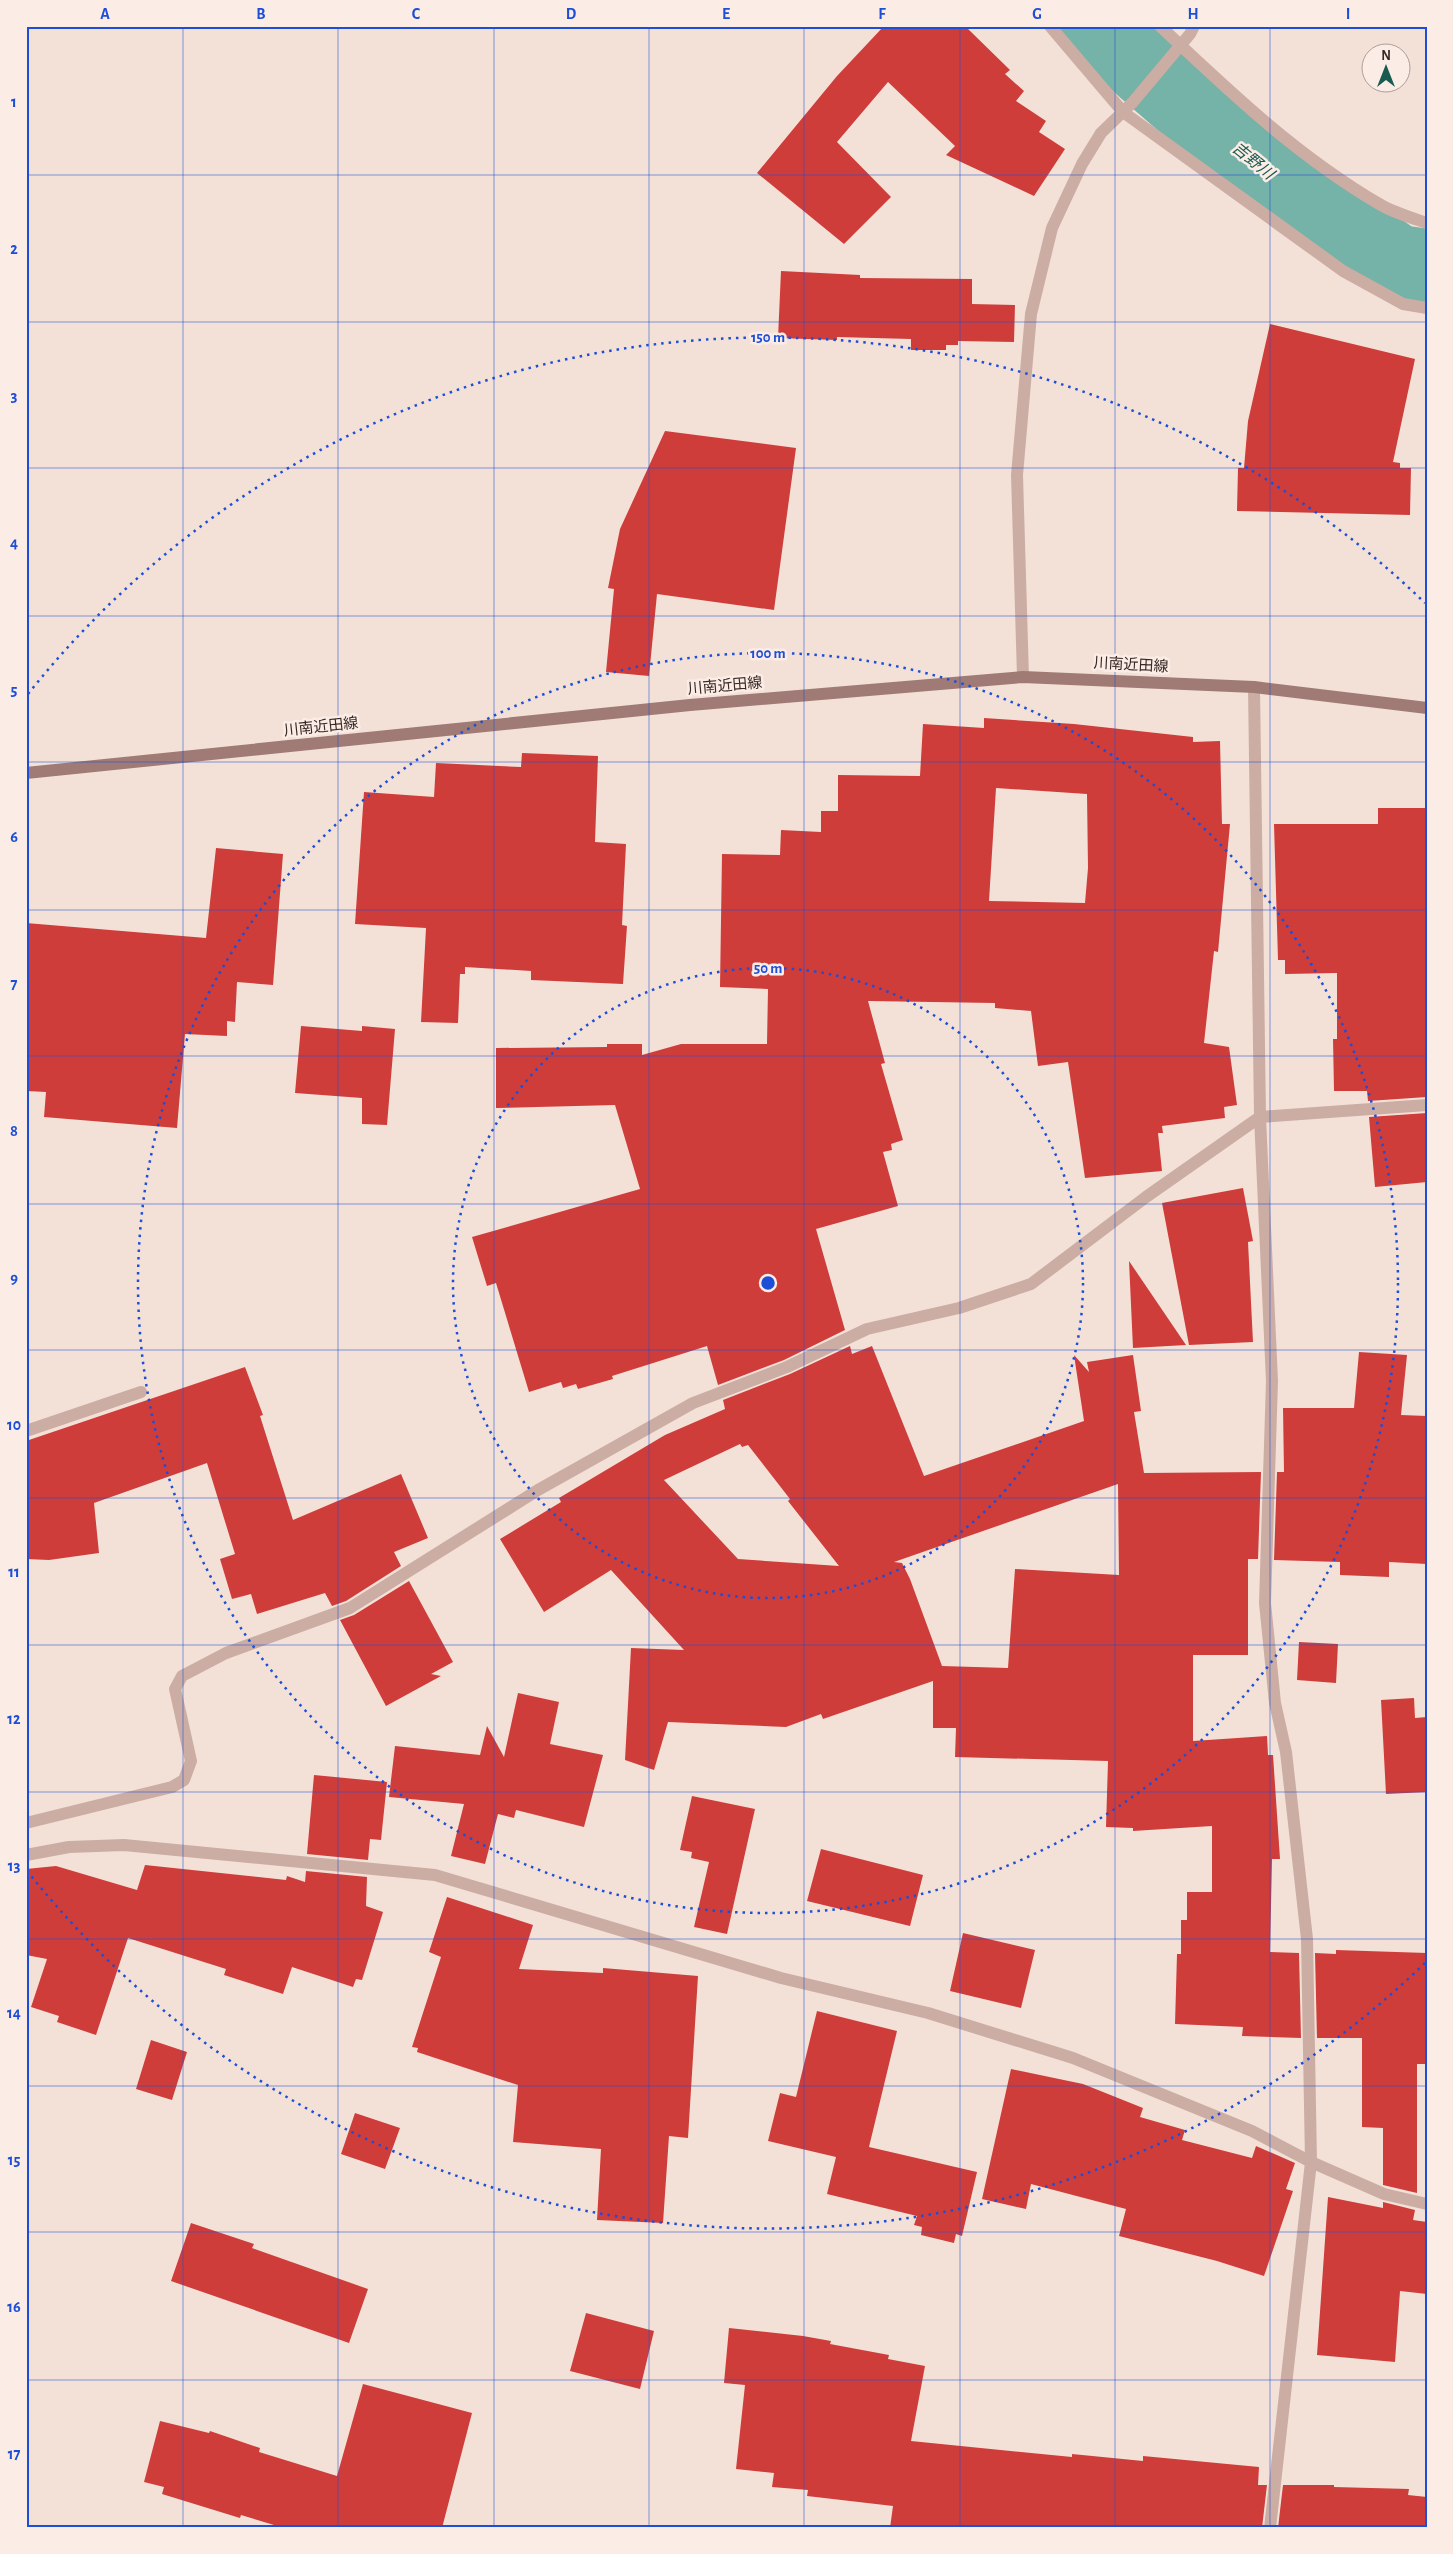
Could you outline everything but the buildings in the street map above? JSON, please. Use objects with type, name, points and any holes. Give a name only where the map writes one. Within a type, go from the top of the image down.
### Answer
[{"type":"main road","name":"川南近田線","points":[[26,773],[690,705],[1023,677],[1254,687],[1427,708]]},
{"type":"street","points":[[1050,26],[1123,112],[1342,271],[1403,304],[1427,308]]},
{"type":"street","points":[[1160,26],[1176,50],[1259,119],[1332,173],[1382,206],[1427,224]]},
{"type":"street","points":[[1023,677],[1017,475],[1031,314],[1052,228],[1082,164],[1101,133],[1133,102],[1194,26]]},
{"type":"street","points":[[1254,687],[1260,1117],[1272,1381],[1265,1603],[1275,1703],[1286,1752],[1307,1939],[1311,2162],[1270,2528]]},
{"type":"street","points":[[26,1823],[172,1787],[184,1780],[191,1762],[175,1689],[182,1676],[226,1653],[350,1608],[538,1490],[693,1403],[787,1367],[867,1329],[959,1308],[1031,1284],[1146,1197],[1260,1117],[1427,1105]]},
{"type":"street","points":[[26,1431],[141,1392]]},
{"type":"street","points":[[26,1855],[69,1847],[124,1845],[435,1875],[781,1978],[928,2012],[1073,2058],[1252,2131],[1311,2162],[1384,2194],[1427,2204]]},
{"type":"waterway","name":"吉野川","points":[[1096,26],[1259,168],[1398,263],[1427,267]]}]
